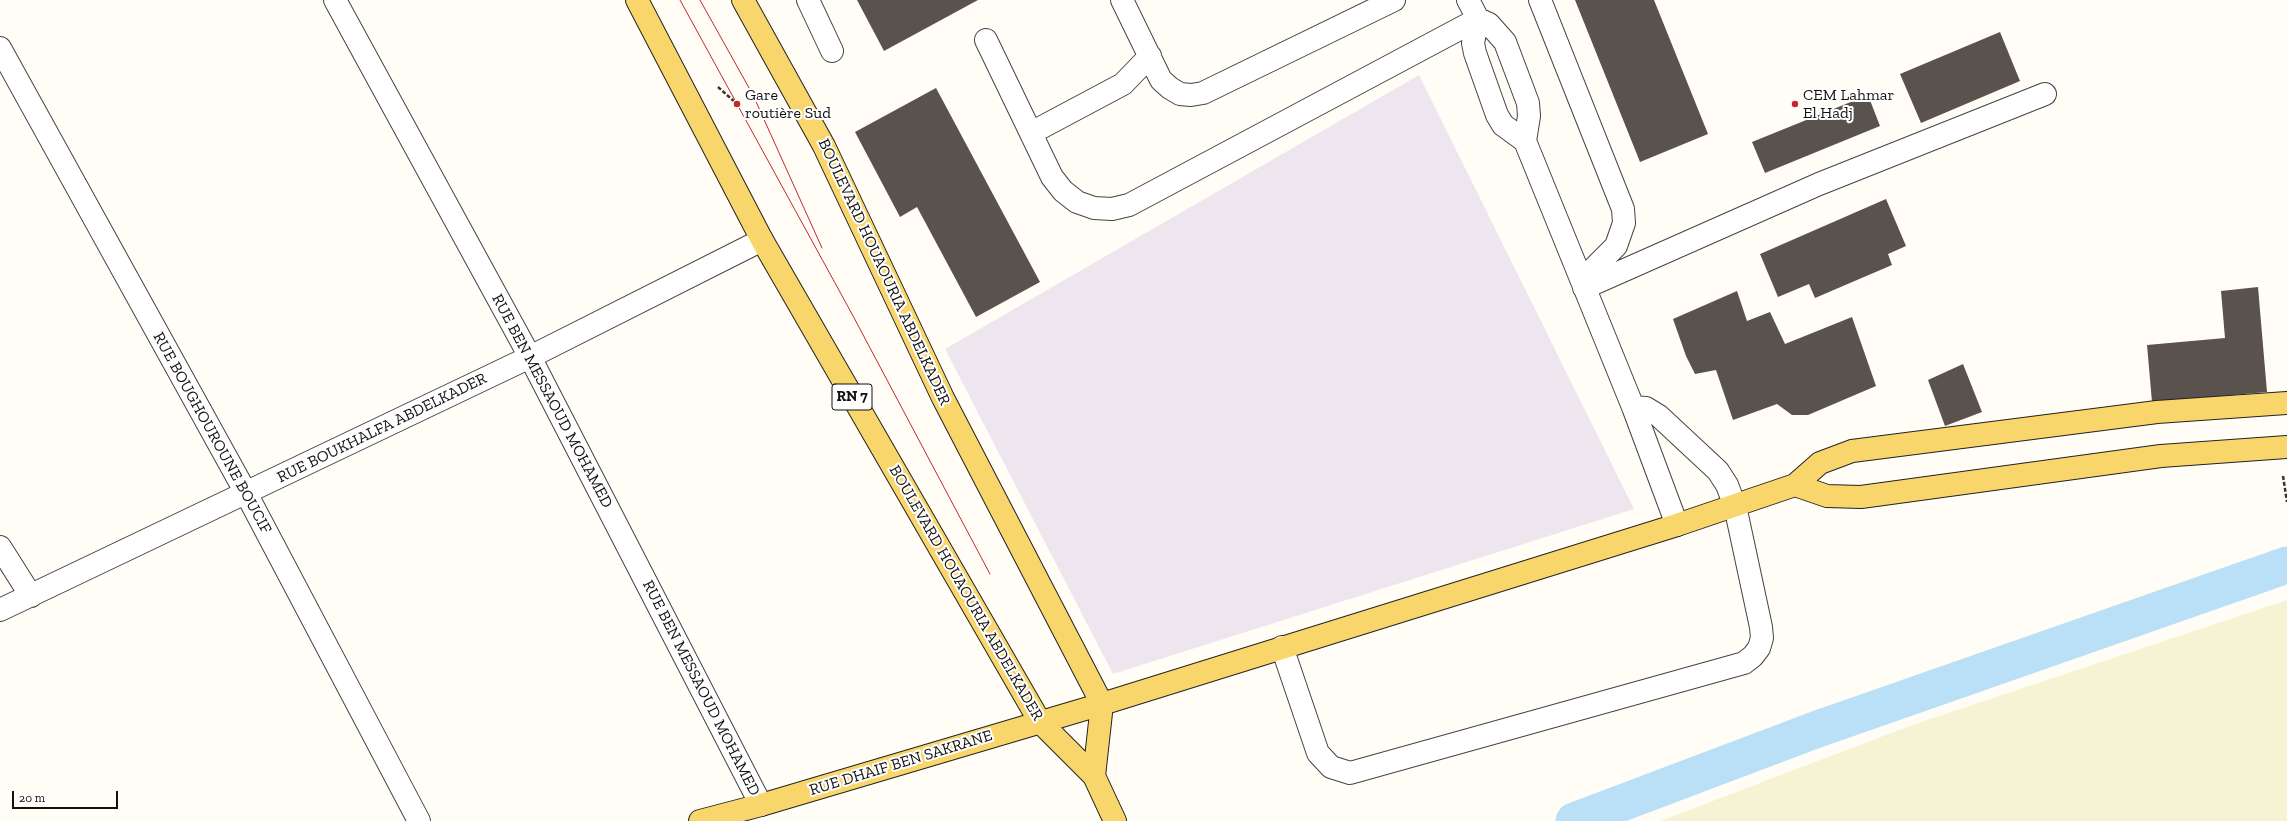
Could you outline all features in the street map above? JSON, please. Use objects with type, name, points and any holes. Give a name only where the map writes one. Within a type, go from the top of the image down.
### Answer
[{"type":"main road","name":"BOULEVARD HOUAOURIA ABDELKADER","points":[[637,0],[762,240],[1040,722],[1094,776]]},
{"type":"main road","name":"BOULEVARD HOUAOURIA ABDELKADER","points":[[743,0],[824,146],[943,398],[1102,704]]},
{"type":"main road","points":[[2287,403],[2149,413],[1852,452],[1820,463],[1795,485],[1827,496],[1861,497],[2154,457],[2287,447]]},
{"type":"main road","name":"RUE DHAIF BEN SAKRANE","points":[[700,821],[761,805],[1102,704],[1677,525],[1795,485]]},
{"type":"main road","points":[[1094,776],[1102,704]]},
{"type":"main road","name":"RN 7","points":[[1094,776],[1115,821]]},
{"type":"street","name":"RUE BEN MESSAOUD MOHAMED","points":[[336,0],[530,357],[761,805]]},
{"type":"street","points":[[808,0],[832,51]]},
{"type":"street","points":[[1122,0],[1162,80],[1170,88],[1180,94],[1191,95],[1203,93],[1394,0]]},
{"type":"street","points":[[1540,0],[1623,209],[1624,223],[1616,246],[1583,284]]},
{"type":"street","points":[[1473,9],[1473,43],[1475,52],[1497,115],[1503,125],[1525,141]]},
{"type":"street","points":[[986,40],[1052,177],[1063,191],[1077,202],[1094,208],[1112,209],[1129,205],[1473,9]]},
{"type":"street","points":[[1473,9],[1505,42],[1528,103],[1529,116],[1525,141],[1633,407],[1677,525]]},
{"type":"street","name":"RUE BOUGHOUROUNE BOUCIF","points":[[0,48],[246,493],[419,821]]},
{"type":"street","points":[[1031,133],[1123,84],[1150,56]]},
{"type":"street","points":[[1583,284],[1819,184],[2045,94]]},
{"type":"street","name":"RUE BOUKHALFA ABDELKADER","points":[[0,610],[530,357],[762,240]]},
{"type":"street","points":[[1282,647],[1318,753],[1331,767],[1350,773],[1367,770],[1744,663],[1753,656],[1759,648],[1762,638],[1761,627],[1735,506],[1727,485],[1718,471],[1653,411],[1646,408],[1633,407]]},
{"type":"street","points":[[0,547],[31,596]]},
{"type":"shaded area","points":[[1419,75],[1634,509],[1113,674],[945,349]]},
{"type":"shaded area","points":[[2287,600],[2287,821],[1660,821],[1912,725]]},
{"type":"building","points":[[857,0],[978,0],[884,51]]},
{"type":"building","points":[[1575,0],[1654,0],[1708,134],[1640,162]]},
{"type":"building","points":[[2000,32],[2020,81],[1921,123],[1900,74]]},
{"type":"building","points":[[936,88],[1040,282],[976,317],[917,207],[900,217],[855,132]]},
{"type":"building","points":[[1868,95],[1880,126],[1765,173],[1752,142]]},
{"type":"building","points":[[1886,199],[1906,246],[1888,254],[1892,265],[1815,298],[1809,284],[1778,297],[1760,254]]},
{"type":"building","points":[[2258,287],[2267,392],[2152,402],[2147,345],[2225,338],[2221,291]]},
{"type":"building","points":[[1737,291],[1747,321],[1770,312],[1785,344],[1852,317],[1876,386],[1808,415],[1792,415],[1777,404],[1733,420],[1716,370],[1695,374],[1686,356],[1673,319]]},
{"type":"building","points":[[1963,364],[1982,412],[1945,426],[1928,380]]},
{"type":"waterway","points":[[1574,821],[1815,730],[2287,565]]},
{"type":"tram line","points":[[680,0],[852,314],[990,574]]},
{"type":"tram line","points":[[700,0],[753,95],[822,248]]},
{"type":"place","name":"Gare routière Sud","points":[[737,104]]},
{"type":"place","name":"CEM Lahmar El Hadj","points":[[1795,104]]}]
